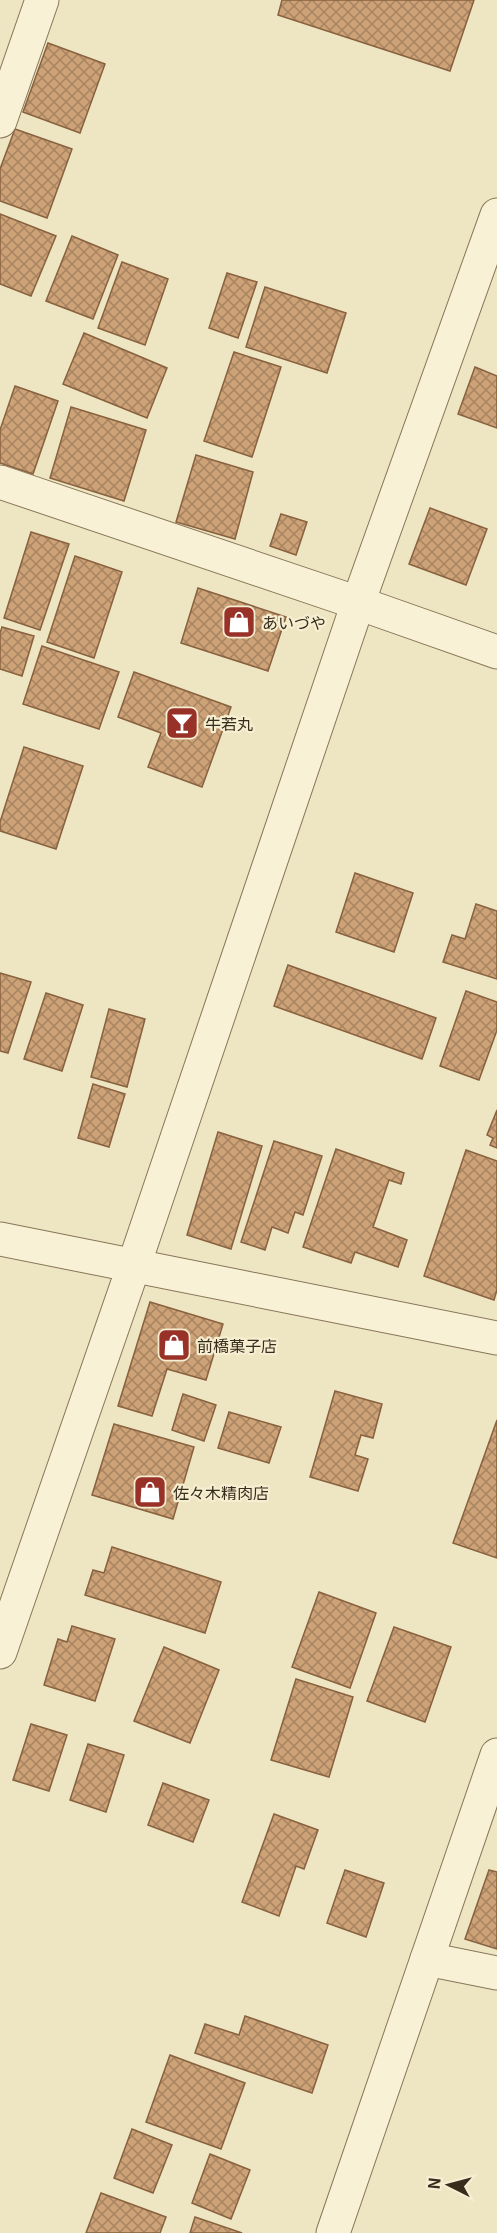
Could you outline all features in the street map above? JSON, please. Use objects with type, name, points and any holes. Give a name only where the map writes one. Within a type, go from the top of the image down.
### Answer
[{"type":"street","points":[[0,121],[42,0]]},
{"type":"street","points":[[0,1652],[134,1266],[358,603],[497,215]]},
{"type":"street","points":[[0,482],[497,652]]},
{"type":"street","points":[[0,1239],[497,1338]]},
{"type":"street","points":[[333,2233],[497,1755]]},
{"type":"street","points":[[427,1959],[497,1973]]},
{"type":"building","points":[[282,0],[474,0],[450,71],[278,15]]},
{"type":"building","points":[[48,43],[105,64],[80,133],[23,112]]},
{"type":"building","points":[[15,129],[72,149],[47,218],[0,201],[0,169]]},
{"type":"building","points":[[0,214],[56,236],[31,296],[0,284]]},
{"type":"building","points":[[72,236],[118,255],[93,319],[46,301]]},
{"type":"building","points":[[122,262],[168,279],[145,345],[98,328]]},
{"type":"building","points":[[227,273],[257,282],[238,338],[209,328]]},
{"type":"building","points":[[265,287],[346,313],[327,373],[246,347]]},
{"type":"building","points":[[84,333],[167,368],[147,418],[63,384]]},
{"type":"building","points":[[234,352],[281,367],[252,457],[204,441]]},
{"type":"building","points":[[475,367],[497,376],[497,428],[458,414]]},
{"type":"building","points":[[15,386],[58,401],[33,474],[0,463],[0,430]]},
{"type":"building","points":[[71,407],[146,430],[124,501],[50,478]]},
{"type":"building","points":[[196,455],[253,472],[235,539],[176,522]]},
{"type":"building","points":[[430,508],[487,529],[466,585],[409,564]]},
{"type":"building","points":[[281,514],[307,522],[296,555],[270,546]]},
{"type":"building","points":[[31,532],[69,544],[40,630],[4,618]]},
{"type":"building","points":[[75,556],[122,572],[94,658],[47,642]]},
{"type":"building","points":[[198,588],[286,617],[268,671],[181,643]]},
{"type":"building","points":[[2,627],[34,636],[22,676],[0,669]]},
{"type":"building","points":[[42,646],[119,672],[99,729],[23,704]]},
{"type":"building","points":[[134,672],[231,707],[202,787],[148,767],[161,733],[118,717]]},
{"type":"building","points":[[24,747],[83,766],[56,849],[0,831],[0,822]]},
{"type":"building","points":[[355,873],[413,893],[394,952],[336,932]]},
{"type":"building","points":[[476,904],[497,911],[497,979],[443,962],[452,935],[465,939]]},
{"type":"building","points":[[288,965],[436,1018],[422,1059],[274,1006]]},
{"type":"building","points":[[0,973],[31,982],[8,1053],[0,1051]]},
{"type":"building","points":[[466,991],[497,1002],[497,1030],[479,1080],[440,1066]]},
{"type":"building","points":[[46,993],[83,1005],[62,1071],[24,1059]]},
{"type":"building","points":[[109,1009],[145,1019],[127,1087],[91,1077]]},
{"type":"building","points":[[93,1084],[125,1094],[109,1147],[78,1138]]},
{"type":"building","points":[[497,1110],[497,1148],[490,1145],[493,1138],[487,1135]]},
{"type":"building","points":[[218,1132],[262,1146],[231,1249],[187,1235]]},
{"type":"building","points":[[274,1141],[322,1156],[303,1215],[295,1212],[288,1233],[272,1227],[265,1250],[241,1242]]},
{"type":"building","points":[[336,1149],[404,1173],[401,1184],[389,1180],[373,1227],[407,1240],[398,1267],[355,1252],[351,1263],[303,1247]]},
{"type":"building","points":[[466,1150],[497,1161],[497,1290],[494,1300],[424,1276]]},
{"type":"building","points":[[150,1302],[223,1324],[206,1380],[167,1369],[152,1416],[118,1406]]},
{"type":"building","points":[[335,1391],[382,1404],[373,1438],[361,1435],[355,1455],[368,1459],[358,1491],[310,1477]]},
{"type":"building","points":[[183,1394],[216,1405],[204,1441],[172,1430]]},
{"type":"building","points":[[229,1412],[281,1427],[269,1463],[218,1448]]},
{"type":"building","points":[[497,1420],[497,1558],[453,1543]]},
{"type":"building","points":[[114,1424],[194,1447],[173,1519],[92,1495]]},
{"type":"building","points":[[112,1547],[221,1582],[205,1633],[85,1595],[93,1570],[104,1573]]},
{"type":"building","points":[[319,1592],[376,1613],[350,1688],[292,1667]]},
{"type":"building","points":[[72,1626],[115,1639],[95,1701],[44,1685],[58,1639],[67,1642]]},
{"type":"building","points":[[394,1627],[451,1647],[425,1722],[367,1701]]},
{"type":"building","points":[[164,1647],[219,1670],[190,1743],[134,1721]]},
{"type":"building","points":[[296,1679],[353,1697],[329,1777],[271,1760]]},
{"type":"building","points":[[31,1724],[67,1735],[49,1791],[13,1780]]},
{"type":"building","points":[[88,1744],[124,1755],[106,1812],[70,1800]]},
{"type":"building","points":[[163,1783],[209,1800],[193,1842],[148,1825]]},
{"type":"building","points":[[274,1814],[318,1830],[304,1869],[296,1866],[279,1916],[242,1902]]},
{"type":"building","points":[[345,1870],[384,1883],[366,1937],[327,1923]]},
{"type":"building","points":[[489,1870],[497,1872],[497,1949],[465,1939]]},
{"type":"building","points":[[245,2016],[328,2045],[312,2093],[195,2053],[205,2024],[239,2035]]},
{"type":"building","points":[[170,2055],[245,2083],[221,2149],[146,2122]]},
{"type":"building","points":[[132,2129],[172,2145],[153,2193],[114,2178]]},
{"type":"building","points":[[210,2154],[250,2170],[231,2219],[192,2203]]},
{"type":"building","points":[[101,2193],[166,2217],[160,2233],[86,2233]]},
{"type":"building","points":[[195,2217],[242,2233],[190,2233]]},
{"type":"place","name":"あいづや","points":[[239,622]]},
{"type":"place","name":"牛若丸","points":[[182,723]]},
{"type":"place","name":"前橋菓子店","points":[[174,1345]]},
{"type":"place","name":"佐々木精肉店","points":[[150,1492]]}]
